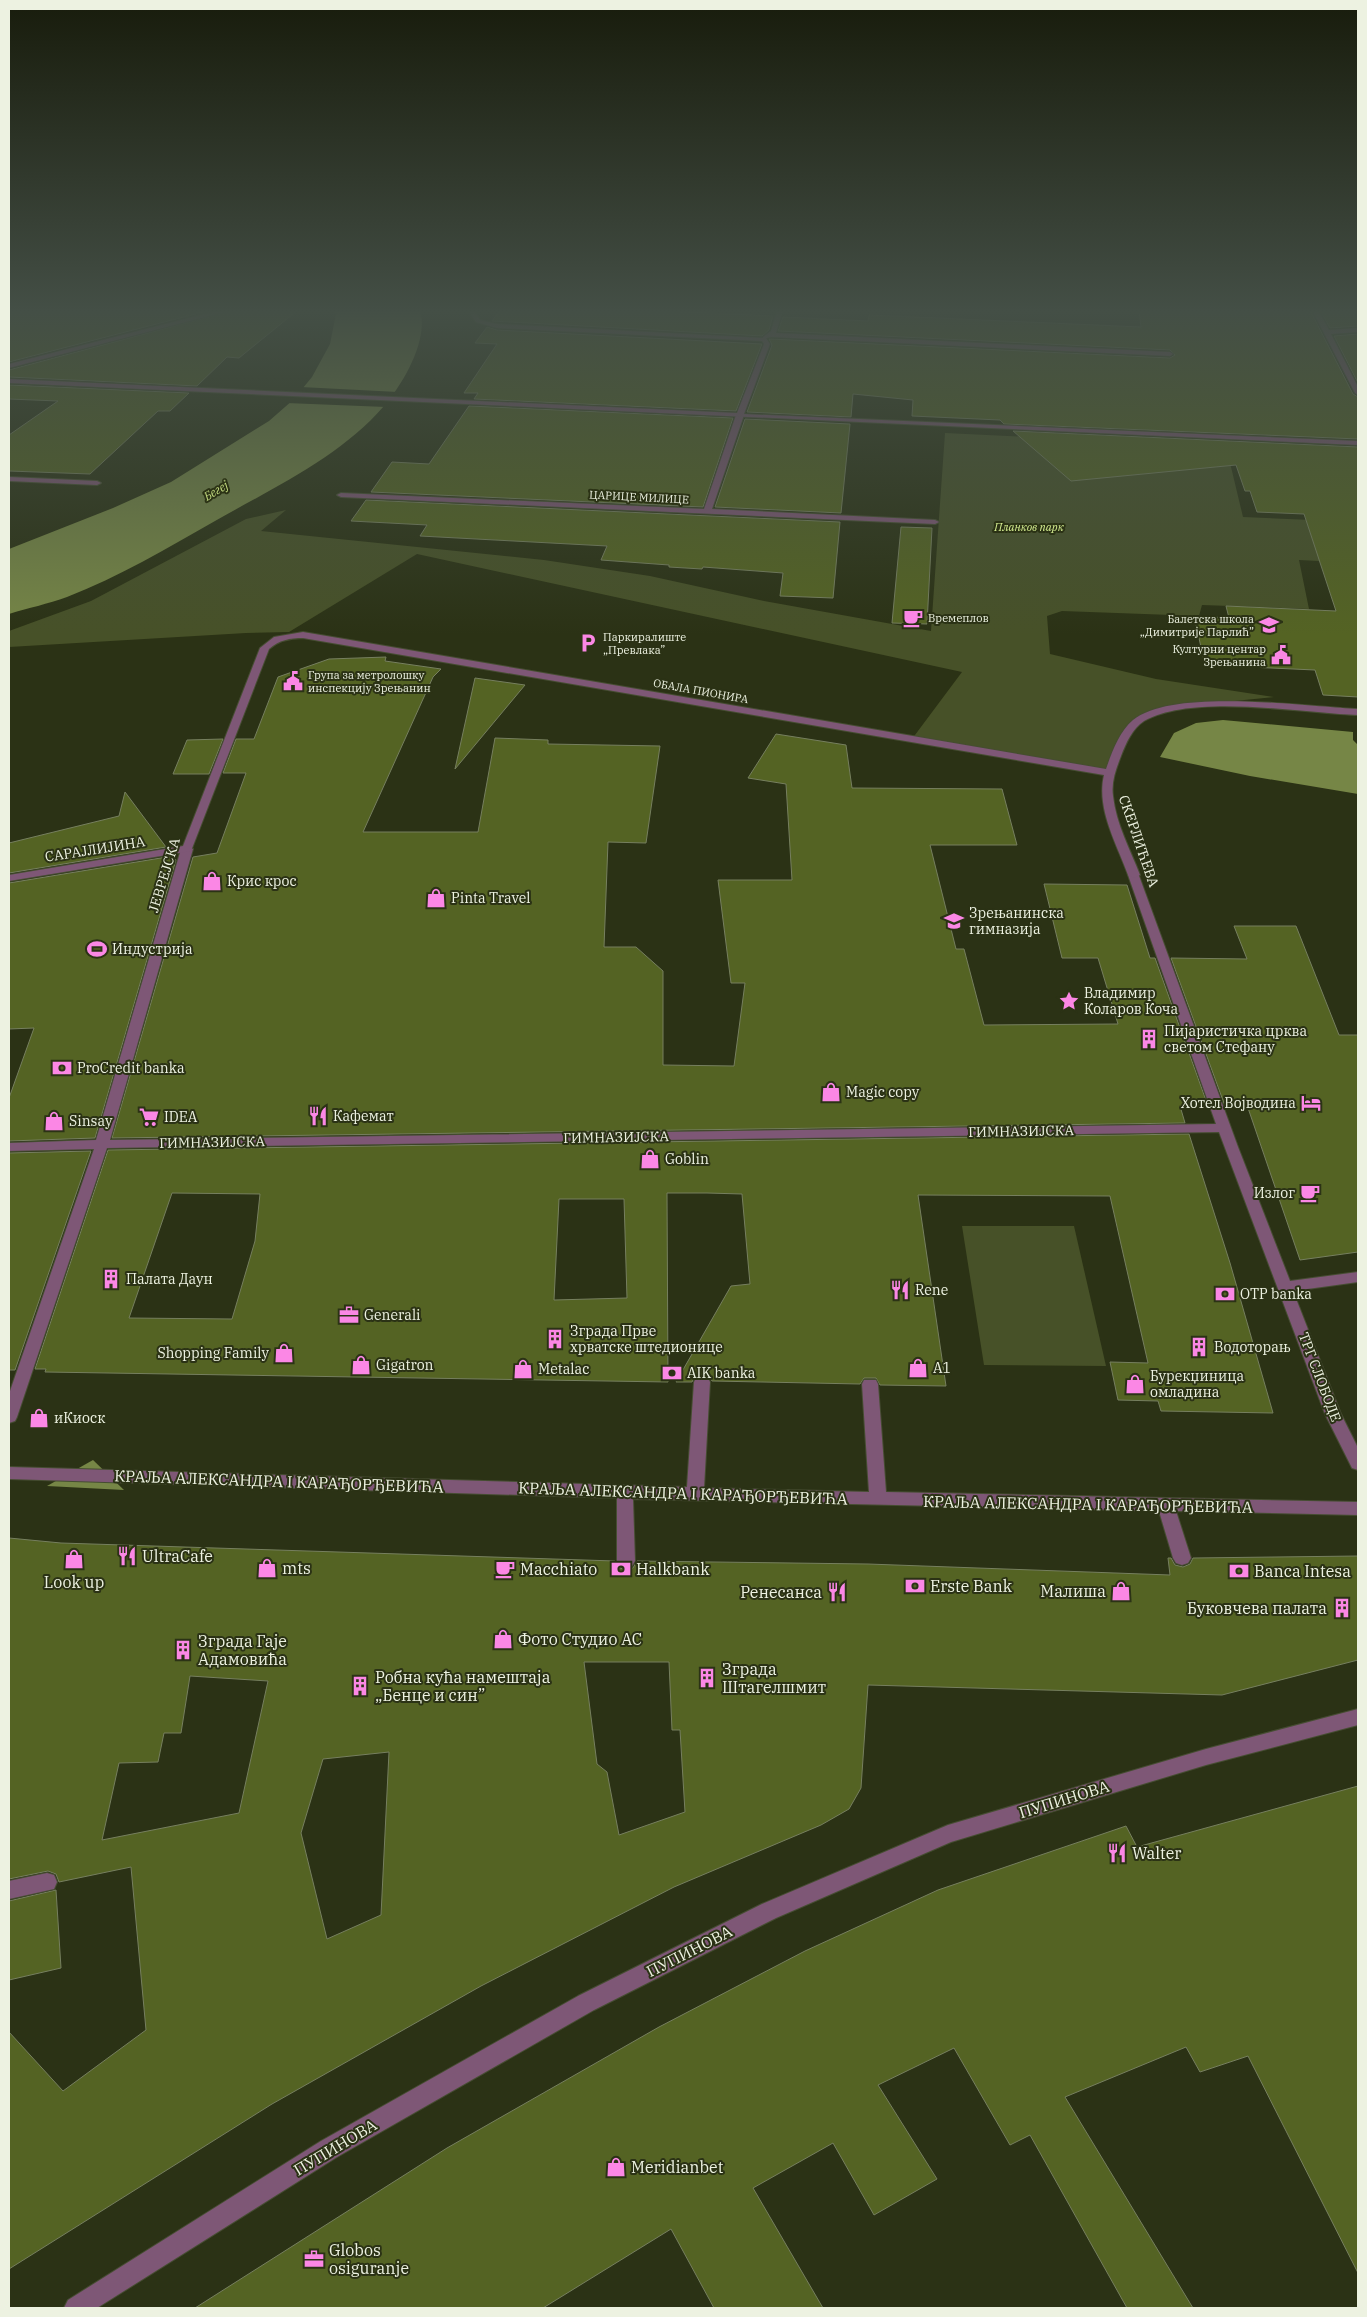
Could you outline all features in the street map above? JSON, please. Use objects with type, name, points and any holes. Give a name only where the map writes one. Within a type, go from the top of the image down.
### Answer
[{"type":"street","points":[[707,511],[739,418]]},
{"type":"street","points":[[809,418],[1358,443]]},
{"type":"street","points":[[9,479],[97,483]]},
{"type":"street","name":"ЦАРИЦЕ МИЛИЦЕ","points":[[341,495],[935,522]]},
{"type":"street","name":"ОБАЛА ПИОНИРА","points":[[288,635],[303,635],[1109,774]]},
{"type":"street","name":"ЈЕВРЕЈСКА","points":[[9,1417],[102,1144],[187,850],[265,648],[269,643],[288,635]]},
{"type":"street","name":"СКЕРЛИЋЕВА","points":[[1224,1128],[1108,801],[1109,774],[1130,729],[1142,718],[1174,708],[1203,705],[1358,712]]},
{"type":"street","name":"САРАЈЛИЈИНА","points":[[9,878],[187,850]]},
{"type":"street","name":"ГИМНАЗИЈСКА","points":[[9,1147],[102,1144],[1224,1128]]},
{"type":"street","name":"ТРГ СЛОБОДЕ","points":[[1224,1128],[1333,1414],[1358,1464]]},
{"type":"street","points":[[1285,1287],[1358,1277]]},
{"type":"street","points":[[695,1494],[702,1382]]},
{"type":"street","points":[[870,1384],[878,1499]]},
{"type":"street","name":"КРАЉА АЛЕКСАНДРА I КАРАЂОРЂЕВИЋА","points":[[9,1472],[695,1494],[1358,1509]]},
{"type":"street","points":[[625,1492],[626,1561]]},
{"type":"street","points":[[1166,1506],[1182,1558]]},
{"type":"street","name":"ПУПИНОВА","points":[[76,2308],[329,2149],[586,2003],[769,1911],[948,1834],[1206,1757],[1358,1717]]},
{"type":"street","points":[[9,1890],[46,1882]]},
{"type":"green space","name":"Планков парк","points":[[945,433],[1226,446],[1243,517],[1358,522],[1358,563],[1299,560],[1309,609],[1202,605],[1199,616],[1062,611],[1047,616],[1050,654],[1156,679],[1274,697],[1174,707],[1136,723],[1109,773],[912,739],[962,672],[417,554],[289,632],[9,647],[9,631],[91,601],[246,519],[286,510],[261,531],[544,560],[650,576],[764,601],[931,631]]},
{"type":"green space","points":[[962,1226],[1074,1226],[1106,1366],[984,1365]]},
{"type":"water","name":"Бегеј","points":[[272,418],[372,418],[347,441],[305,470],[142,562],[67,597],[9,614],[9,549],[113,508],[171,482]]},
{"type":"water","points":[[1223,720],[1353,732],[1353,740],[1358,745],[1358,794],[1250,776],[1160,757],[1174,733],[1196,723]]},
{"type":"water","points":[[93,1460],[124,1490],[47,1486]]},
{"type":"building","points":[[33,418],[150,418],[90,474],[9,471],[9,435]]},
{"type":"building","points":[[461,418],[733,418],[703,507],[371,492],[392,462],[429,464]]},
{"type":"building","points":[[959,418],[1358,418],[1358,439],[1004,424],[1000,420]]},
{"type":"building","points":[[745,419],[850,424],[841,513],[715,507]]},
{"type":"building","points":[[1013,431],[1358,447],[1358,697],[1323,695],[1315,670],[1205,665],[1194,616],[1229,618],[1226,606],[1336,611],[1304,514],[1257,512],[1250,491],[1245,491],[1236,465],[1071,481]]},
{"type":"building","points":[[366,500],[840,522],[833,598],[780,596],[783,573],[703,567],[702,569],[669,567],[669,565],[601,560],[607,546],[420,536],[427,525],[351,521]]},
{"type":"building","points":[[901,527],[932,528],[927,624],[892,623]]},
{"type":"building","points":[[386,657],[385,661],[441,669],[433,677],[363,832],[478,832],[495,738],[548,740],[548,744],[660,746],[646,843],[608,842],[604,947],[636,947],[663,971],[663,1065],[734,1066],[745,983],[731,983],[718,880],[792,880],[786,784],[748,778],[776,734],[846,745],[852,788],[1002,789],[1017,845],[930,845],[956,949],[964,949],[984,1025],[1118,1024],[1098,958],[1062,958],[1044,884],[1127,885],[1150,958],[1155,958],[1208,1106],[1180,1106],[1185,1123],[112,1138],[193,857],[217,853],[246,773],[223,773],[236,739],[254,739],[278,677],[329,659]]},
{"type":"building","points":[[475,678],[525,685],[455,769]]},
{"type":"building","points":[[223,739],[209,774],[173,774],[187,740]]},
{"type":"building","points":[[125,792],[166,847],[9,873],[9,843],[119,816]]},
{"type":"building","points":[[173,856],[176,860],[95,1138],[9,1141],[9,1098],[34,1028],[9,1029],[9,883]]},
{"type":"building","points":[[1234,926],[1296,926],[1339,1035],[1358,1035],[1358,1252],[1300,1260],[1247,1105],[1225,1106],[1171,958],[1247,959]]},
{"type":"building","points":[[1189,1134],[1230,1263],[1273,1413],[1161,1411],[1158,1401],[1118,1400],[1110,1362],[1148,1363],[1110,1196],[918,1195],[946,1386],[880,1385],[876,1378],[864,1378],[860,1384],[712,1381],[709,1376],[703,1374],[695,1376],[692,1382],[676,1382],[731,1286],[750,1284],[742,1194],[707,1193],[667,1193],[668,1382],[45,1372],[46,1369],[35,1369],[108,1150]],"holes":[[[172,1193],[260,1194],[255,1241],[232,1319],[129,1318]],[[559,1199],[624,1199],[627,1298],[554,1300]]]},
{"type":"building","points":[[91,1151],[15,1370],[9,1370],[9,1153]]},
{"type":"building","points":[[9,1538],[61,1543],[615,1561],[618,1567],[625,1570],[633,1568],[637,1561],[868,1564],[1170,1575],[1168,1558],[1171,1558],[1175,1565],[1183,1567],[1190,1564],[1193,1558],[1358,1556],[1358,1660],[1222,1695],[868,1685],[861,1788],[849,1809],[821,1825],[674,1887],[481,1986],[272,2104],[9,2269],[9,2032],[63,2091],[146,2030],[131,1867],[59,1882],[56,1874],[48,1871],[9,1879]],"holes":[[[584,1662],[669,1662],[672,1730],[680,1730],[685,1812],[619,1835],[607,1772],[597,1764]],[[190,1676],[268,1681],[239,1813],[102,1840],[119,1763],[158,1762],[164,1733],[181,1733]],[[389,1752],[381,1915],[327,1939],[301,1833],[323,1759]]]},
{"type":"building","points":[[1358,1786],[1358,2273],[1248,2056],[1200,2072],[1186,2047],[1065,2097],[1193,2308],[1127,2308],[1030,2135],[1010,2145],[954,2048],[878,2085],[937,2179],[874,2215],[833,2143],[753,2188],[823,2308],[714,2308],[671,2229],[543,2308],[195,2308],[447,2148],[659,2027],[805,1951],[938,1890],[1126,1826],[1137,1847]]},
{"type":"building","points":[[56,1890],[61,1968],[9,1980],[9,1901]]},
{"type":"place","name":"Времеплов","points":[[913,618]]},
{"type":"place","name":"Балетска школа „Димитрије Парлић”","points":[[1269,625]]},
{"type":"place","name":"Паркиралиште „Превлака”","points":[[588,643]]},
{"type":"place","name":"Културни центар Зрењанина","points":[[1281,655]]},
{"type":"place","name":"Група за метролошку инспекцију Зрењанин","points":[[293,681]]},
{"type":"place","name":"Крис крос","points":[[212,881]]},
{"type":"place","name":"Pinta Travel","points":[[436,898]]},
{"type":"place","name":"Зрењанинска гимназија","points":[[954,921]]},
{"type":"place","name":"Индустрија","points":[[97,949]]},
{"type":"place","name":"Владимир Коларов Коча","points":[[1069,1001]]},
{"type":"place","name":"Пијаристичка црква светом Стефану","points":[[1149,1039]]},
{"type":"place","name":"ProCredit banka","points":[[62,1068]]},
{"type":"place","name":"Magic copy","points":[[831,1092]]},
{"type":"place","name":"Хотел Војводина","points":[[1311,1103]]},
{"type":"place","name":"Кафемат","points":[[318,1116]]},
{"type":"place","name":"IDEA","points":[[149,1117]]},
{"type":"place","name":"Sinsay","points":[[54,1121]]},
{"type":"place","name":"Goblin","points":[[650,1159]]},
{"type":"place","name":"Излог","points":[[1310,1193]]},
{"type":"place","name":"Палата Даун","points":[[111,1279]]},
{"type":"place","name":"Rene","points":[[900,1290]]},
{"type":"place","name":"OTP banka","points":[[1225,1294]]},
{"type":"place","name":"Generali","points":[[349,1315]]},
{"type":"place","name":"Зграда Прве хрватске штедионице","points":[[555,1339]]},
{"type":"place","name":"Водоторањ","points":[[1199,1347]]},
{"type":"place","name":"Shopping Family","points":[[284,1353]]},
{"type":"place","name":"Gigatron","points":[[361,1365]]},
{"type":"place","name":"A1","points":[[918,1368]]},
{"type":"place","name":"Metalac","points":[[523,1369]]},
{"type":"place","name":"AIK banka","points":[[672,1373]]},
{"type":"place","name":"Бурекџиница омладина","points":[[1135,1384]]},
{"type":"place","name":"иКиоск","points":[[39,1418]]},
{"type":"place","name":"UltraCafe","points":[[127,1556]]},
{"type":"place","name":"Look up","points":[[74,1559]]},
{"type":"place","name":"mts","points":[[267,1568]]},
{"type":"place","name":"Macchiato","points":[[505,1569]]},
{"type":"place","name":"Halkbank","points":[[621,1569]]},
{"type":"place","name":"Banca Intesa","points":[[1239,1571]]},
{"type":"place","name":"Erste Bank","points":[[915,1586]]},
{"type":"place","name":"Малиша","points":[[1121,1591]]},
{"type":"place","name":"Ренесанса","points":[[837,1592]]},
{"type":"place","name":"Буковчева палата","points":[[1342,1608]]},
{"type":"place","name":"Фото Студио АС","points":[[503,1639]]},
{"type":"place","name":"Зграда Гаје Адамовића","points":[[183,1650]]},
{"type":"place","name":"Зграда Штагелшмит","points":[[707,1678]]},
{"type":"place","name":"Робна кућа намештаја „Бенце и син”","points":[[360,1686]]},
{"type":"place","name":"Walter","points":[[1117,1853]]},
{"type":"place","name":"Meridianbet","points":[[616,2167]]},
{"type":"place","name":"Globos osiguranje","points":[[314,2259]]}]
